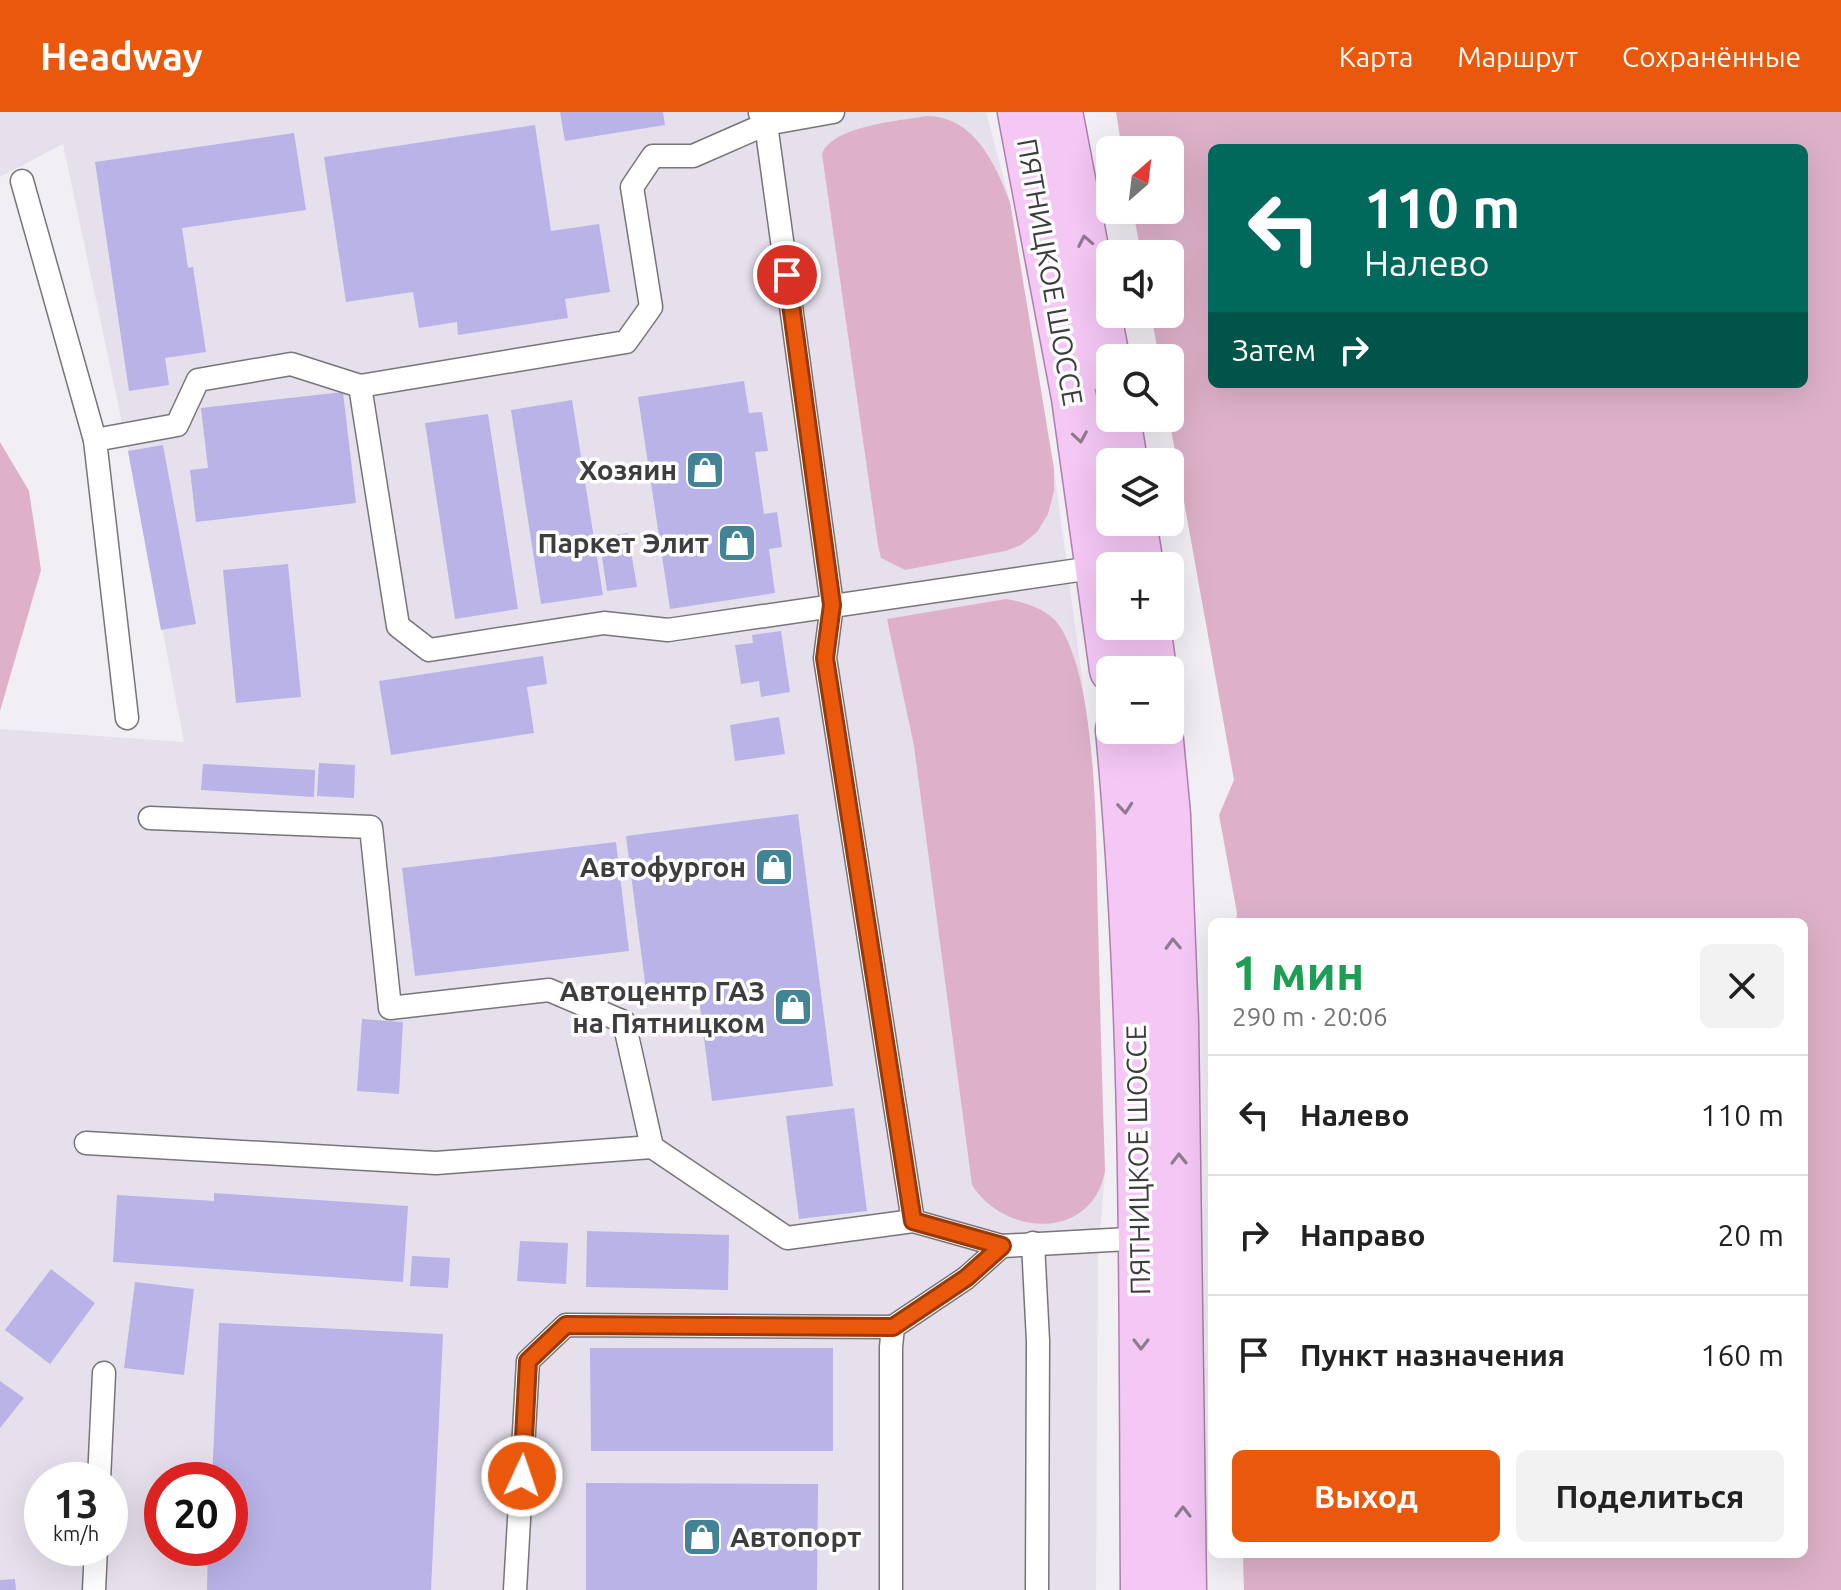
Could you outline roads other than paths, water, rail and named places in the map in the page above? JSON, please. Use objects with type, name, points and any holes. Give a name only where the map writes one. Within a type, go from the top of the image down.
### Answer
[{"type":"main road","name":"ПЯТНИЦКОЕ ШОССЕ","points":[[1020,112],[1074,398],[1116,552]]},
{"type":"main road","name":"ПЯТНИЦКОЕ ШОССЕ","points":[[1060,112],[1104,344]]},
{"type":"main road","name":"ПЯТНИЦКОЕ ШОССЕ","points":[[1119,744],[1127,827],[1137,1033],[1160,1238],[1184,1590]]},
{"type":"main road","name":"ПЯТНИЦКОЕ ШОССЕ","points":[[1143,1590],[1160,1238],[1168,815],[1161,744]]},
{"type":"lane","points":[[95,440],[177,425],[198,380],[291,364],[360,386],[626,342],[651,307],[632,187],[653,156],[693,156],[763,118],[833,112]]},
{"type":"lane","points":[[763,118],[832,605],[825,658],[913,1221]]},
{"type":"lane","points":[[22,181],[95,440],[127,718]]},
{"type":"lane","points":[[360,386],[398,626],[429,650],[604,623],[668,630],[1096,569]]},
{"type":"lane","points":[[150,818],[371,827],[390,1008],[549,990],[624,1022],[652,1147]]},
{"type":"lane","points":[[86,1143],[436,1163],[652,1147],[787,1238],[913,1221],[1002,1246],[1160,1238]]},
{"type":"lane","points":[[1033,1243],[1038,1341],[1037,1590]]},
{"type":"lane","points":[[515,1590],[528,1361],[566,1325],[893,1327],[966,1278],[1002,1246]]},
{"type":"lane","points":[[891,1590],[893,1327]]},
{"type":"lane","points":[[100,1462],[104,1373]]},
{"type":"lane","points":[[94,1590],[95,1566]]},
{"type":"place","name":"Хозяин","points":[[705,470]]},
{"type":"place","name":"Паркет Элит","points":[[737,543]]},
{"type":"place","name":"Автофургон","points":[[774,867]]},
{"type":"place","name":"Автоцентр ГАЗ на Пятницком","points":[[793,1007]]},
{"type":"place","name":"Автопорт","points":[[702,1537]]}]
